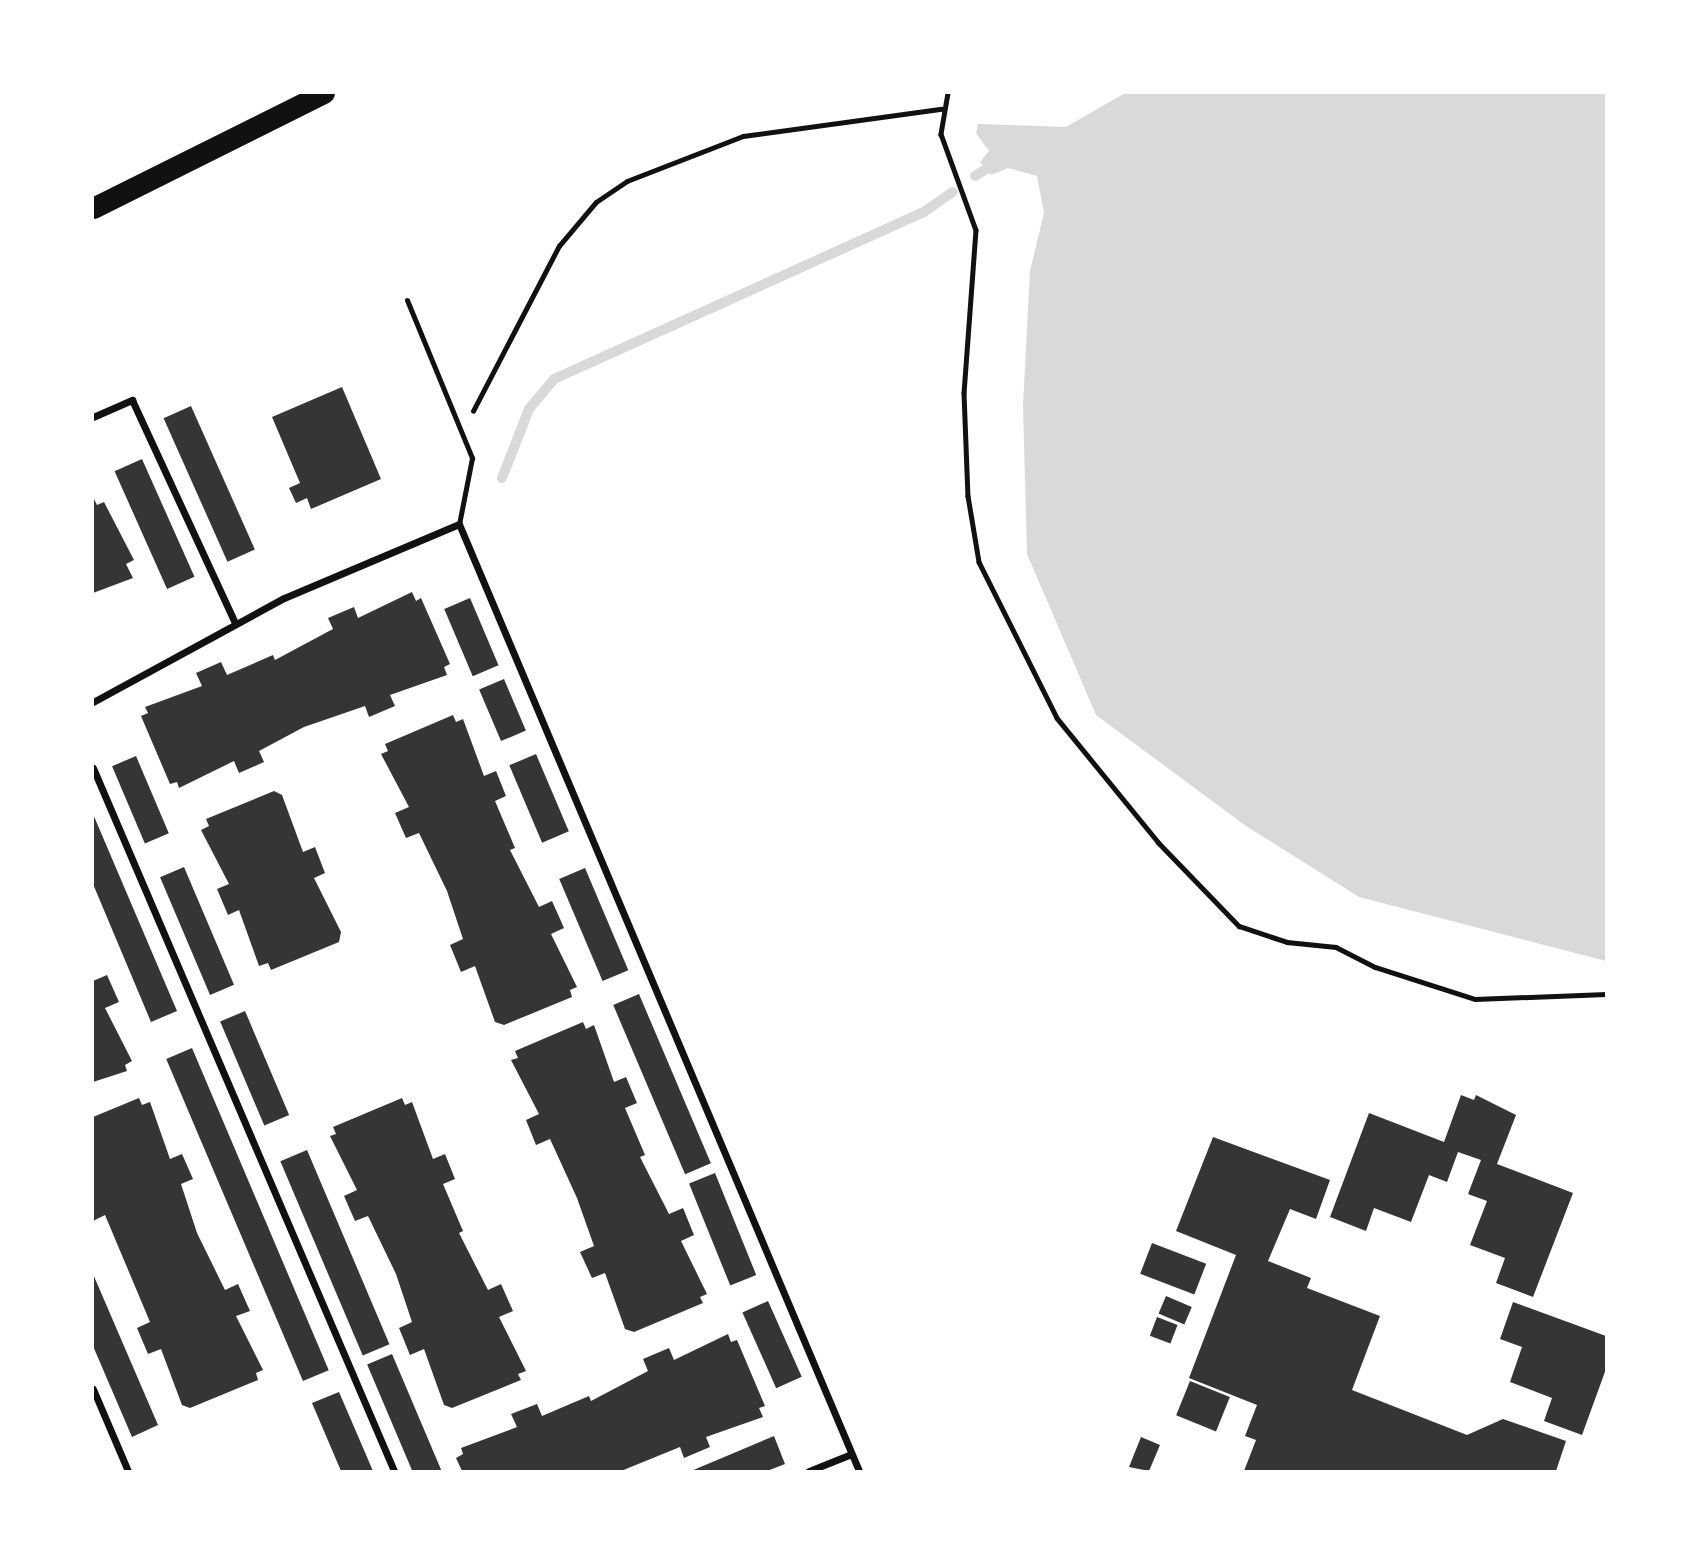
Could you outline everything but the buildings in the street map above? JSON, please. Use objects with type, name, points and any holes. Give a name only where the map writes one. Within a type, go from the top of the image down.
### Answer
[{"type":"highway","points":[[93,208],[324,93]]},
{"type":"street","points":[[93,417],[132,400],[235,623]]},
{"type":"street","points":[[93,702],[235,623],[459,524],[859,1471]]},
{"type":"street","points":[[93,768],[394,1471]]},
{"type":"street","points":[[93,1389],[128,1471]]},
{"type":"street","points":[[809,1471],[851,1454]]},
{"type":"lane","points":[[407,300],[463,426],[472,458],[459,524]]},
{"type":"path","points":[[948,93],[941,109],[941,134],[968,194],[976,230],[964,393],[968,496],[979,562],[1057,718],[1158,842],[1239,926],[1287,942],[1336,947],[1376,967],[1475,999],[1606,994]]},
{"type":"path","points":[[463,426],[559,246],[596,202],[627,181],[743,136],[941,109]]},
{"type":"shaded area","points":[[1125,93],[1606,93],[1606,961],[1359,897],[1246,826],[1096,715],[1027,554],[1023,405],[1030,271],[1044,213],[1037,176],[1008,168],[991,175],[980,162],[989,151],[976,133],[978,124],[1066,127]]},
{"type":"waterway","points":[[975,176],[986,169]]},
{"type":"waterway","points":[[502,478],[529,409],[554,379],[924,212],[953,192]]}]
